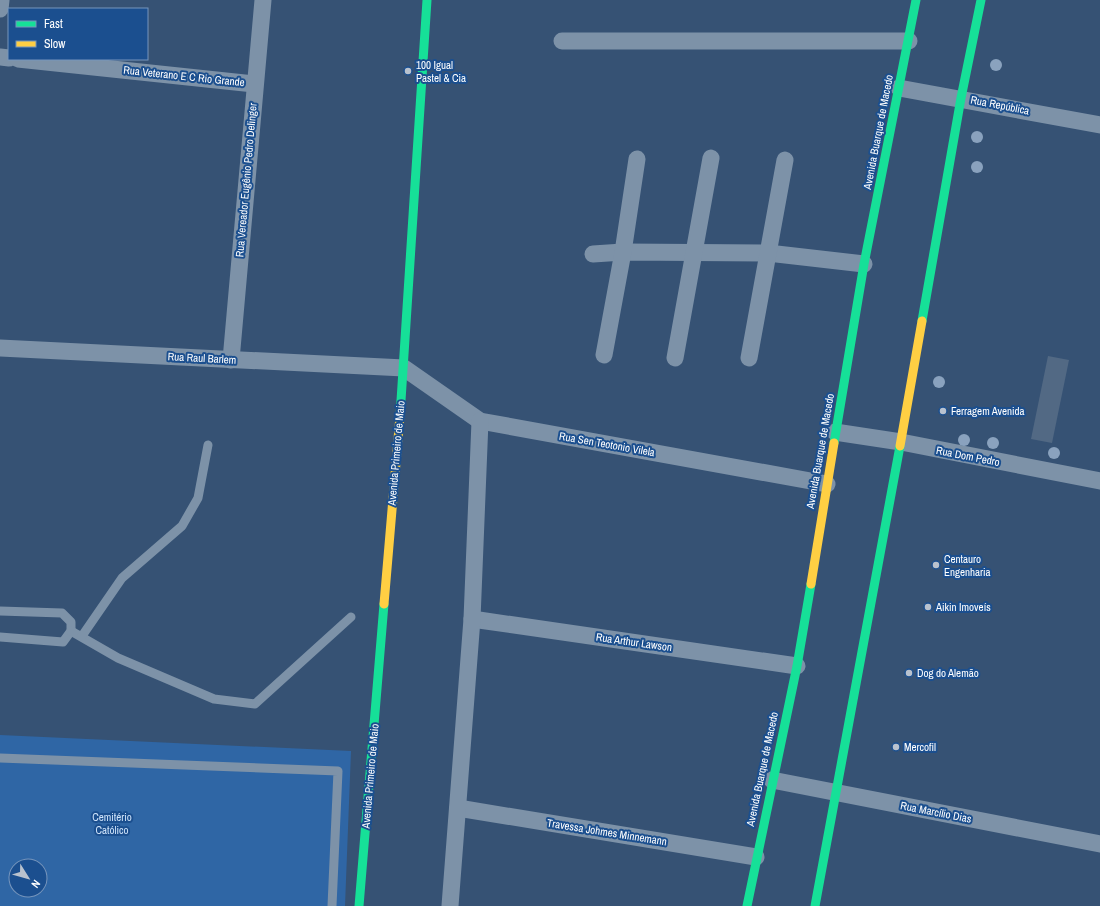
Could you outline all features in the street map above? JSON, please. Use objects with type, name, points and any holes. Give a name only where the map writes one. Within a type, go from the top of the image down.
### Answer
[{"type":"main road","name":"Avenida Primeiro de Maio","points":[[359,906],[404,368],[427,0]]},
{"type":"main road","name":"Avenida Buarque de Macedo","points":[[748,906],[756,857],[797,666],[826,484],[864,264],[916,0]]},
{"type":"main road","points":[[815,906],[901,442],[961,98],[981,0]]},
{"type":"street","points":[[0,9],[1,0]]},
{"type":"street","name":"Rua Vereador Eugênio Pedro Delinger","points":[[231,360],[254,84],[263,0]]},
{"type":"street","points":[[562,41],[909,41]]},
{"type":"street","name":"Rua Veterano E C Rio Grande","points":[[27,60],[254,84]]},
{"type":"street","name":"Rua República","points":[[899,88],[1100,124]]},
{"type":"street","points":[[675,358],[711,158]]},
{"type":"street","points":[[604,355],[624,252],[637,159]]},
{"type":"street","points":[[749,358],[785,160]]},
{"type":"street","points":[[593,254],[624,252],[768,253],[864,264]]},
{"type":"street","name":"Rua Raul Barlem","points":[[0,348],[404,368]]},
{"type":"street","name":"Rua Sen Teotonio Vilela","points":[[404,368],[480,421],[826,484]]},
{"type":"street","points":[[450,906],[472,619],[480,421]]},
{"type":"street","name":"Rua Dom Pedro","points":[[835,432],[901,442],[1100,481]]},
{"type":"street","name":"Rua Arthur Lawson","points":[[472,619],[797,666]]},
{"type":"street","name":"Rua Marcílio Dias","points":[[772,780],[1100,844]]},
{"type":"street","name":"Travessa Johmes Minnemann","points":[[458,808],[756,857]]},
{"type":"lane","points":[[82,636],[122,578],[182,526],[198,498],[208,445]]},
{"type":"lane","points":[[0,611],[62,613],[71,622],[71,631],[63,642],[0,637]]},
{"type":"lane","points":[[71,631],[118,658],[214,699],[255,704],[351,617]]},
{"type":"lane","points":[[0,758],[338,771],[332,906]]},
{"type":"green space","name":"Cemitério Católico","points":[[0,735],[351,751],[345,906],[0,906]]},
{"type":"building","points":[[1048,356],[1069,360],[1052,443],[1031,439]]},
{"type":"traffic: fast","points":[[400,416],[427,0]]},
{"type":"traffic: fast","points":[[834,443],[864,264],[916,0]]},
{"type":"traffic: fast","points":[[922,321],[961,98],[981,0]]},
{"type":"traffic: fast","points":[[815,906],[900,446]]},
{"type":"traffic: fast","points":[[747,906],[797,666],[811,584]]},
{"type":"traffic: fast","points":[[359,906],[384,604]]},
{"type":"traffic: slow","points":[[900,446],[922,321]]},
{"type":"traffic: slow","points":[[384,604],[400,416]]},
{"type":"traffic: slow","points":[[811,584],[834,443]]},
{"type":"place","name":"100 Igual Pastel & Cia","points":[[408,71]]},
{"type":"place","name":"Ferragem Avenida","points":[[943,411]]},
{"type":"place","name":"Centauro Engenharia","points":[[936,565]]},
{"type":"place","name":"Aikin Imoveís","points":[[928,607]]},
{"type":"place","name":"Dog do Alemão","points":[[909,673]]},
{"type":"place","name":"Mercofil","points":[[896,747]]}]
